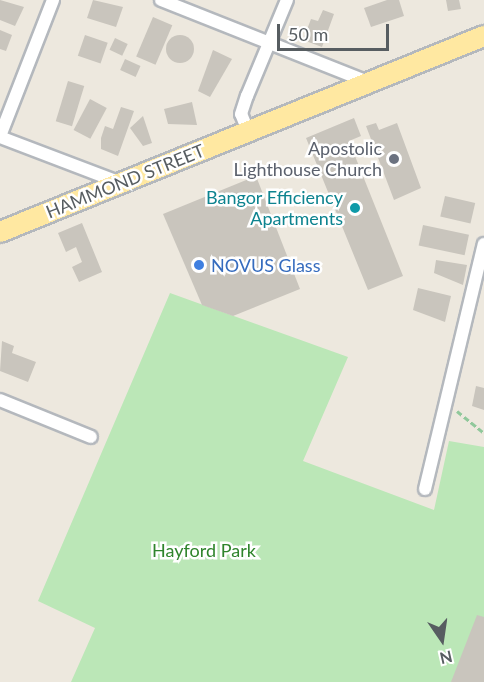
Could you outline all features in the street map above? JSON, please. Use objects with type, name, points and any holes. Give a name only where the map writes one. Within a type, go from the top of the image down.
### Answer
[{"type":"main road","name":"HAMMOND STREET","points":[[0,232],[484,36]]},
{"type":"street","points":[[53,0],[0,137],[121,183]]},
{"type":"street","points":[[161,0],[369,82]]},
{"type":"street","points":[[248,131],[242,114],[287,0]]},
{"type":"street","points":[[425,489],[484,244]]},
{"type":"street","points":[[0,400],[91,437]]},
{"type":"path","points":[[446,402],[484,433]]},
{"type":"green space","name":"Hayford Park","points":[[170,293],[348,357],[303,461],[434,510],[449,441],[484,447],[484,682],[71,682],[95,628],[38,601]]},
{"type":"building","points":[[0,0],[24,7],[15,26],[0,20]]},
{"type":"building","points":[[93,0],[123,7],[116,27],[87,18]]},
{"type":"building","points":[[387,0],[399,0],[404,16],[371,27],[364,8]]},
{"type":"building","points":[[446,0],[459,0],[461,9],[448,11]]},
{"type":"building","points":[[323,10],[334,14],[322,47],[303,40],[311,19],[318,21]]},
{"type":"building","points":[[153,17],[172,25],[156,65],[136,57]]},
{"type":"building","points":[[0,30],[12,35],[6,51],[0,49]]},
{"type":"building","points":[[85,35],[108,43],[101,64],[78,56]]},
{"type":"building","points":[[180,35],[190,39],[194,49],[190,59],[180,63],[170,59],[166,49],[170,39]]},
{"type":"building","points":[[115,38],[128,44],[122,56],[110,50]]},
{"type":"building","points":[[213,50],[232,59],[210,97],[198,91]]},
{"type":"building","points":[[125,59],[141,66],[136,77],[120,70]]},
{"type":"building","points":[[68,81],[84,86],[72,126],[56,121]]},
{"type":"building","points":[[90,99],[107,108],[90,139],[74,130]]},
{"type":"building","points":[[192,102],[197,125],[168,124],[164,109]]},
{"type":"building","points":[[121,107],[134,111],[118,156],[101,149],[101,138],[105,126],[113,129]]},
{"type":"building","points":[[143,116],[152,143],[143,146],[130,128]]},
{"type":"building","name":"Bangor Efficiency Apartments","points":[[354,118],[361,136],[349,141],[403,276],[368,290],[306,138]]},
{"type":"building","name":"Apostolic Lighthouse Church","points":[[376,123],[379,130],[397,123],[421,188],[394,200],[366,126]]},
{"type":"building","points":[[256,176],[300,289],[233,316],[202,305],[163,214]]},
{"type":"building","points":[[445,196],[475,203],[470,223],[440,216]]},
{"type":"building","points":[[82,223],[102,272],[79,282],[72,267],[82,262],[76,247],[66,252],[58,233]]},
{"type":"building","points":[[423,225],[469,235],[465,255],[419,246]]},
{"type":"building","points":[[436,260],[467,265],[463,285],[434,273]]},
{"type":"building","points":[[418,288],[451,296],[445,322],[413,310]]},
{"type":"building","points":[[2,341],[14,346],[12,353],[36,362],[28,382],[0,371]]},
{"type":"building","points":[[476,386],[484,388],[484,410],[472,406]]},
{"type":"building","points":[[477,615],[484,617],[484,682],[451,682]]},
{"type":"place","name":"Apostolic Lighthouse Church","points":[[394,159]]},
{"type":"place","name":"Bangor Efficiency Apartments","points":[[355,208]]},
{"type":"place","name":"NOVUS Glass","points":[[199,265]]}]
